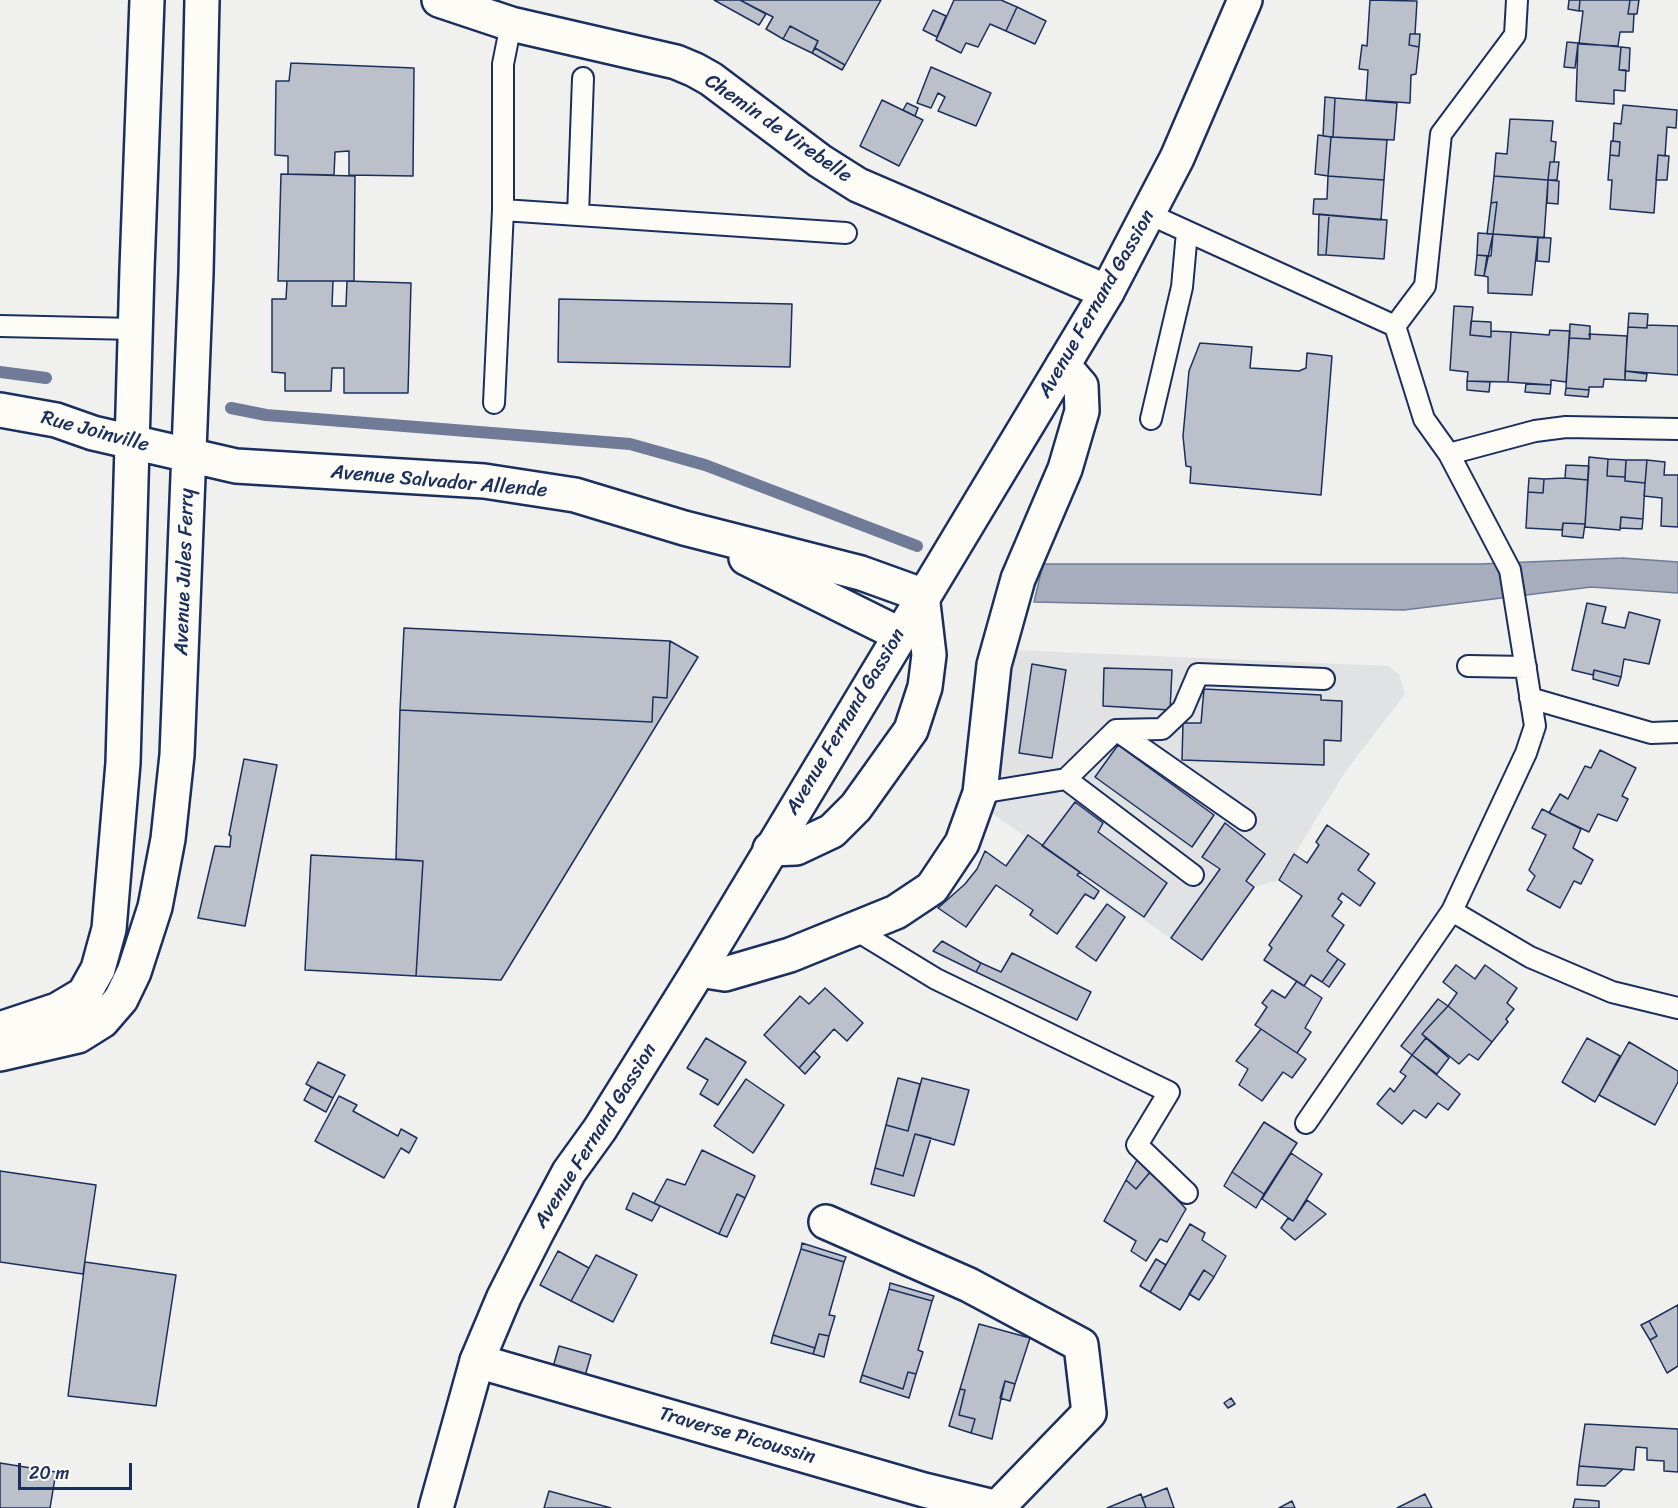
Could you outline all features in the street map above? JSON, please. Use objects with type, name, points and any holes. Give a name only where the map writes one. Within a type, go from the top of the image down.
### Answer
[{"type":"street","points":[[0,1029],[57,1010],[84,994],[98,969],[109,929],[123,763],[147,0]]},
{"type":"street","name":"Avenue Jules Ferry","points":[[0,1054],[78,1036],[102,1021],[121,999],[134,972],[155,907],[168,839],[177,755],[190,455],[202,0]]},
{"type":"street","name":"Chemin de Virebelle","points":[[439,0],[511,24],[676,62],[711,79],[820,161],[858,185],[1107,292]]},
{"type":"street","name":"Avenue Fernand Gassion","points":[[436,1508],[477,1361],[504,1297],[569,1172],[600,1129],[699,970],[922,595],[1107,292],[1149,214],[1200,106],[1245,0]]},
{"type":"street","points":[[699,970],[725,974],[790,955],[896,912],[932,888],[962,843],[980,793],[994,665],[1018,579],[1065,469],[1082,411],[1081,386],[1063,365]]},
{"type":"street","name":"Rue Joinville","points":[[0,410],[56,420],[134,443],[190,455]]},
{"type":"street","name":"Avenue Salvador Allende","points":[[190,455],[236,466],[484,481],[552,491],[630,510],[684,528],[821,562],[922,595]]},
{"type":"street","name":"Avenue Salvador Allende","points":[[684,528],[899,634]]},
{"type":"street","name":"Avenue Fernand Gassion","points":[[770,849],[796,848],[832,831],[856,807],[911,730],[925,687],[929,655],[922,595]]},
{"type":"street","points":[[826,1222],[969,1285],[1081,1345],[1089,1413],[997,1508]]},
{"type":"street","name":"Traverse Picoussin","points":[[477,1361],[924,1491],[997,1508]]},
{"type":"lane","points":[[1395,326],[1425,286],[1441,134],[1515,35],[1517,0]]},
{"type":"lane","points":[[494,403],[503,210],[503,64],[511,24]]},
{"type":"lane","points":[[578,215],[583,78]]},
{"type":"lane","points":[[503,210],[846,233]]},
{"type":"lane","points":[[1149,214],[1395,326],[1424,419],[1449,454],[1510,570],[1535,726],[1526,753],[1452,911],[1306,1123]]},
{"type":"lane","points":[[1151,419],[1182,287],[1187,232]]},
{"type":"lane","points":[[0,326],[135,329]]},
{"type":"lane","points":[[1449,454],[1535,431],[1566,427],[1678,429]]},
{"type":"lane","points":[[1468,666],[1526,667]]},
{"type":"lane","points":[[980,793],[1066,779],[1116,730],[1162,729],[1183,709],[1198,674],[1324,679]]},
{"type":"lane","points":[[1530,699],[1651,732],[1678,732]]},
{"type":"lane","points":[[1116,730],[1245,820]]},
{"type":"lane","points":[[1066,779],[1192,875]]},
{"type":"lane","points":[[1452,911],[1530,957],[1602,988],[1678,1008]]},
{"type":"lane","points":[[854,929],[936,979],[1169,1092],[1137,1145],[1187,1193]]},
{"type":"shaded area","points":[[1015,650],[1388,666],[1399,675],[1405,694],[1345,772],[1279,880],[1254,887],[1203,961],[993,814],[1003,684]]},
{"type":"water","points":[[1622,558],[1678,562],[1678,593],[1591,587],[1404,610],[1034,602],[1043,564],[1480,564]]},
{"type":"building","points":[[714,0],[740,0],[766,14],[759,25]]},
{"type":"building","points":[[740,0],[881,0],[845,65],[815,48],[818,41],[790,26],[783,39],[766,29],[773,17]]},
{"type":"building","points":[[954,0],[1001,0],[1017,7],[1006,31],[990,24],[978,47],[966,43],[961,53],[936,40]]},
{"type":"building","points":[[1370,0],[1417,1],[1415,34],[1410,34],[1409,45],[1419,47],[1416,74],[1411,75],[1410,103],[1366,100],[1368,70],[1359,69],[1362,45],[1367,46]]},
{"type":"building","points":[[1569,0],[1580,0],[1579,11],[1568,9]]},
{"type":"building","points":[[1580,0],[1630,0],[1628,14],[1634,14],[1633,32],[1620,32],[1618,46],[1579,44],[1583,11],[1579,11]]},
{"type":"building","points":[[1630,0],[1639,0],[1637,14],[1628,14]]},
{"type":"building","points":[[1017,7],[1046,21],[1035,44],[1006,31]]},
{"type":"building","points":[[933,10],[946,16],[937,37],[923,30]]},
{"type":"building","points":[[790,26],[818,41],[812,53],[783,39]]},
{"type":"building","points":[[1410,34],[1420,34],[1419,47],[1409,45]]},
{"type":"building","points":[[1567,42],[1578,43],[1575,68],[1564,67]]},
{"type":"building","points":[[1578,43],[1621,47],[1619,70],[1626,70],[1625,91],[1614,90],[1614,104],[1576,101]]},
{"type":"building","points":[[1621,47],[1630,48],[1629,71],[1619,70]]},
{"type":"building","points":[[815,48],[845,65],[842,70],[812,53]]},
{"type":"building","points":[[291,63],[414,68],[413,176],[349,175],[349,151],[335,152],[334,175],[288,174],[288,156],[275,155],[276,81],[289,81]]},
{"type":"building","points":[[931,67],[991,93],[976,126],[938,111],[945,97],[938,93],[931,108],[917,103]]},
{"type":"building","points":[[1325,97],[1335,98],[1333,137],[1323,136]]},
{"type":"building","points":[[1335,98],[1397,103],[1394,140],[1333,137]]},
{"type":"building","points":[[882,100],[923,120],[899,166],[860,146]]},
{"type":"building","points":[[907,103],[918,108],[915,116],[903,110]]},
{"type":"building","points":[[1623,105],[1677,110],[1676,128],[1667,127],[1665,156],[1658,155],[1654,213],[1610,209],[1612,180],[1608,180],[1610,155],[1619,156],[1620,142],[1613,141],[1614,123],[1621,124]]},
{"type":"building","points":[[1510,119],[1553,121],[1551,141],[1556,142],[1554,162],[1550,162],[1548,180],[1494,176],[1496,153],[1507,154]]},
{"type":"building","points":[[1318,135],[1331,137],[1328,176],[1315,174]]},
{"type":"building","points":[[1331,137],[1387,140],[1384,180],[1328,176]]},
{"type":"building","points":[[1611,141],[1620,142],[1619,156],[1610,155]]},
{"type":"building","points":[[1658,155],[1669,156],[1667,180],[1656,180]]},
{"type":"building","points":[[1550,162],[1559,162],[1557,180],[1548,180]]},
{"type":"building","points":[[281,174],[355,176],[354,281],[278,281]]},
{"type":"building","points":[[1328,176],[1384,180],[1381,220],[1313,214],[1314,199],[1327,199]]},
{"type":"building","points":[[1494,176],[1548,180],[1544,238],[1493,234],[1497,202],[1491,203]]},
{"type":"building","points":[[1548,180],[1559,181],[1558,204],[1547,203]]},
{"type":"building","points":[[1497,202],[1493,234],[1487,234],[1491,203]]},
{"type":"building","points":[[1319,214],[1329,215],[1326,255],[1318,255]]},
{"type":"building","points":[[1329,215],[1387,220],[1384,259],[1326,255]]},
{"type":"building","points":[[1478,233],[1493,234],[1491,256],[1477,255]]},
{"type":"building","points":[[1493,234],[1538,237],[1532,295],[1488,293],[1488,277],[1484,276]]},
{"type":"building","points":[[1538,237],[1551,238],[1549,262],[1537,261]]},
{"type":"building","points":[[1477,255],[1487,256],[1484,276],[1475,275]]},
{"type":"building","points":[[287,281],[333,281],[332,306],[346,306],[347,281],[411,283],[408,393],[344,393],[344,368],[332,368],[331,391],[285,391],[285,373],[272,372],[272,299],[286,299]]},
{"type":"building","points":[[559,299],[792,304],[790,367],[558,362]]},
{"type":"building","points":[[1454,306],[1473,307],[1470,335],[1491,337],[1491,331],[1511,332],[1508,382],[1467,381],[1468,372],[1450,370]]},
{"type":"building","points":[[1629,313],[1648,314],[1647,328],[1628,327]]},
{"type":"building","points":[[1471,321],[1491,322],[1491,337],[1470,335]]},
{"type":"building","points":[[1570,324],[1590,326],[1590,339],[1569,338]]},
{"type":"building","points":[[1647,325],[1678,326],[1678,375],[1625,371],[1628,327],[1647,328]]},
{"type":"building","points":[[1550,330],[1570,331],[1566,382],[1551,380],[1551,385],[1508,382],[1511,332],[1549,335]]},
{"type":"building","points":[[1589,334],[1627,336],[1625,380],[1604,379],[1603,387],[1589,387],[1589,390],[1566,388],[1569,338],[1590,339]]},
{"type":"building","points":[[1200,343],[1252,347],[1250,368],[1299,371],[1306,368],[1307,353],[1332,356],[1321,495],[1190,483],[1191,467],[1186,466],[1183,436],[1189,371]]},
{"type":"building","points":[[1625,371],[1647,374],[1646,381],[1625,380]]},
{"type":"building","points":[[1467,381],[1490,382],[1489,392],[1467,390]]},
{"type":"building","points":[[1526,384],[1551,385],[1550,394],[1525,392]]},
{"type":"building","points":[[1566,388],[1589,390],[1588,397],[1565,395]]},
{"type":"building","points":[[1589,457],[1608,459],[1607,476],[1625,477],[1625,481],[1645,483],[1643,519],[1621,517],[1620,530],[1585,527]]},
{"type":"building","points":[[1608,459],[1626,460],[1625,477],[1607,476]]},
{"type":"building","points":[[1626,460],[1647,460],[1645,483],[1625,481]]},
{"type":"building","points":[[1647,460],[1665,462],[1664,475],[1678,475],[1678,527],[1661,526],[1662,498],[1644,496]]},
{"type":"building","points":[[1566,465],[1589,466],[1588,480],[1565,478]]},
{"type":"building","points":[[1529,478],[1544,479],[1543,493],[1528,492]]},
{"type":"building","points":[[1544,479],[1588,480],[1585,524],[1563,523],[1562,530],[1526,528],[1528,492],[1543,493]]},
{"type":"building","points":[[1621,517],[1643,519],[1642,529],[1620,528]]},
{"type":"building","points":[[1563,523],[1585,524],[1583,538],[1562,536]]},
{"type":"building","points":[[1587,603],[1606,607],[1602,623],[1625,628],[1629,612],[1660,620],[1649,664],[1624,659],[1621,677],[1594,670],[1593,675],[1572,670]]},
{"type":"building","points":[[404,628],[670,641],[667,698],[653,697],[652,722],[400,710]]},
{"type":"building","points":[[670,641],[698,657],[501,980],[416,976],[423,861],[396,859],[400,710],[652,722],[653,697],[667,698]]},
{"type":"building","points":[[1032,664],[1066,670],[1052,758],[1019,753]]},
{"type":"building","points":[[1104,668],[1172,670],[1170,710],[1103,706]]},
{"type":"building","points":[[1594,670],[1621,677],[1618,686],[1593,679]]},
{"type":"building","points":[[1204,689],[1321,695],[1321,700],[1342,701],[1341,741],[1324,740],[1324,765],[1182,760],[1183,723],[1201,723]]},
{"type":"building","points":[[1118,745],[1214,815],[1192,847],[1095,777]]},
{"type":"building","points":[[1600,750],[1636,768],[1622,796],[1628,799],[1617,821],[1598,814],[1589,832],[1549,813],[1560,794],[1568,799],[1585,766],[1591,768]]},
{"type":"building","points":[[244,759],[277,765],[245,926],[198,918],[215,846],[230,847],[231,836],[229,835]]},
{"type":"building","points":[[1075,802],[1103,823],[1098,832],[1167,883],[1144,917],[1042,846]]},
{"type":"building","points":[[1542,809],[1581,829],[1573,848],[1593,860],[1581,884],[1574,881],[1560,908],[1527,890],[1535,876],[1529,870],[1546,835],[1532,828]]},
{"type":"building","points":[[1225,823],[1265,854],[1246,881],[1254,887],[1202,960],[1171,938],[1220,869],[1202,857]]},
{"type":"building","points":[[1327,825],[1369,854],[1358,870],[1375,883],[1360,906],[1342,893],[1338,899],[1342,902],[1332,916],[1344,925],[1327,951],[1338,959],[1322,982],[1311,975],[1304,986],[1264,960],[1272,948],[1269,945],[1302,896],[1279,880],[1294,854],[1307,863],[1319,845],[1316,842]]},
{"type":"building","points":[[1028,835],[1080,872],[1077,875],[1099,891],[1094,899],[1085,894],[1057,934],[1030,915],[1033,910],[996,885],[966,927],[938,908],[965,884],[977,869],[985,851],[1006,866]]},
{"type":"building","points":[[311,855],[423,861],[416,976],[305,970]]},
{"type":"building","points":[[1107,904],[1125,917],[1096,961],[1076,947]]},
{"type":"building","points":[[942,941],[981,963],[976,972],[933,951]]},
{"type":"building","points":[[1012,953],[1091,992],[1077,1020],[976,972],[981,963],[1001,972]]},
{"type":"building","points":[[1338,959],[1345,964],[1329,987],[1322,982]]},
{"type":"building","points":[[1456,965],[1475,979],[1485,965],[1517,988],[1507,1003],[1514,1009],[1506,1019],[1508,1022],[1492,1042],[1448,1006],[1457,993],[1443,982]]},
{"type":"building","points":[[1297,981],[1322,998],[1305,1028],[1311,1032],[1297,1053],[1255,1025],[1267,1007],[1262,1003],[1272,990],[1285,998]]},
{"type":"building","points":[[825,988],[863,1023],[847,1041],[834,1029],[799,1068],[764,1035],[800,996],[809,1004]]},
{"type":"building","points":[[1438,999],[1448,1006],[1422,1034],[1426,1038],[1412,1055],[1401,1046]]},
{"type":"building","points":[[1448,1006],[1492,1042],[1478,1060],[1469,1054],[1459,1064],[1422,1034]]},
{"type":"building","points":[[1261,1029],[1306,1059],[1292,1078],[1283,1072],[1262,1101],[1239,1085],[1248,1069],[1236,1061]]},
{"type":"building","points":[[706,1038],[746,1062],[718,1105],[700,1094],[708,1080],[687,1068]]},
{"type":"building","points":[[1426,1038],[1449,1058],[1437,1074],[1412,1055]]},
{"type":"building","points":[[1587,1038],[1620,1056],[1595,1102],[1562,1082]]},
{"type":"building","points":[[1629,1042],[1678,1071],[1678,1082],[1655,1125],[1599,1095]]},
{"type":"building","points":[[814,1051],[820,1057],[805,1074],[799,1068]]},
{"type":"building","points":[[1412,1055],[1460,1094],[1448,1110],[1438,1103],[1426,1118],[1414,1110],[1402,1124],[1377,1104],[1390,1088],[1394,1092],[1406,1076],[1400,1072]]},
{"type":"building","points":[[318,1062],[345,1075],[333,1098],[306,1084]]},
{"type":"building","points":[[898,1078],[920,1084],[908,1131],[886,1125]]},
{"type":"building","points":[[922,1078],[969,1090],[954,1145],[915,1134],[903,1176],[875,1168],[886,1125],[908,1131]]},
{"type":"building","points":[[746,1079],[784,1105],[753,1153],[714,1126]]},
{"type":"building","points":[[311,1087],[333,1098],[326,1112],[304,1100]]},
{"type":"building","points":[[339,1096],[357,1105],[353,1111],[398,1136],[401,1129],[417,1138],[409,1153],[401,1148],[384,1178],[315,1141]]},
{"type":"building","points":[[1264,1122],[1297,1143],[1264,1194],[1232,1172]]},
{"type":"building","points":[[915,1134],[931,1138],[914,1196],[871,1184],[875,1168],[903,1176]]},
{"type":"building","points":[[702,1150],[755,1176],[745,1198],[737,1194],[719,1234],[654,1203],[667,1179],[685,1185]]},
{"type":"building","points":[[1291,1153],[1322,1174],[1293,1221],[1262,1199]]},
{"type":"building","points":[[1138,1158],[1151,1171],[1136,1189],[1126,1180]]},
{"type":"building","points":[[0,1171],[96,1185],[83,1274],[0,1262]]},
{"type":"building","points":[[1151,1171],[1186,1209],[1167,1242],[1160,1239],[1146,1261],[1131,1251],[1136,1241],[1104,1221],[1126,1180],[1136,1189]]},
{"type":"building","points":[[1232,1172],[1264,1194],[1256,1208],[1224,1186]]},
{"type":"building","points":[[633,1193],[660,1206],[652,1221],[626,1209]]},
{"type":"building","points":[[737,1194],[745,1198],[727,1237],[719,1234]]},
{"type":"building","points":[[1307,1200],[1326,1214],[1295,1240],[1281,1228],[1288,1218],[1293,1221]]},
{"type":"building","points":[[1190,1224],[1205,1233],[1202,1240],[1226,1256],[1214,1277],[1204,1270],[1180,1310],[1150,1292]]},
{"type":"building","points":[[802,1243],[846,1257],[844,1262],[801,1249]]},
{"type":"building","points":[[801,1249],[844,1262],[829,1315],[835,1316],[829,1336],[819,1334],[815,1348],[773,1335]]},
{"type":"building","points":[[558,1251],[589,1268],[571,1301],[540,1285]]},
{"type":"building","points":[[596,1255],[637,1275],[613,1322],[571,1301]]},
{"type":"building","points":[[1156,1259],[1166,1265],[1150,1292],[1140,1286]]},
{"type":"building","points":[[85,1262],[176,1275],[156,1406],[68,1396]]},
{"type":"building","points":[[1204,1270],[1214,1277],[1199,1300],[1189,1294]]},
{"type":"building","points":[[890,1283],[934,1296],[932,1301],[889,1289]]},
{"type":"building","points":[[889,1289],[932,1301],[918,1350],[923,1352],[916,1374],[908,1372],[903,1389],[862,1375]]},
{"type":"building","points":[[1678,1305],[1678,1366],[1667,1373],[1650,1340],[1657,1336],[1649,1321]]},
{"type":"building","points":[[1649,1321],[1657,1336],[1650,1340],[1641,1325]]},
{"type":"building","points":[[979,1324],[1030,1338],[1015,1384],[1005,1381],[992,1439],[971,1433],[975,1419],[959,1415],[965,1390],[960,1389]]},
{"type":"building","points":[[819,1334],[829,1336],[824,1357],[813,1354]]},
{"type":"building","points":[[773,1335],[815,1348],[813,1354],[771,1343]]},
{"type":"building","points":[[559,1346],[591,1355],[585,1376],[553,1367]]},
{"type":"building","points":[[908,1372],[916,1374],[909,1398],[860,1382],[862,1375],[903,1389]]},
{"type":"building","points":[[1005,1381],[1015,1384],[1010,1401],[1000,1398]]},
{"type":"building","points":[[960,1389],[965,1390],[959,1415],[975,1419],[971,1433],[949,1426]]},
{"type":"building","points":[[1231,1398],[1235,1404],[1228,1408],[1224,1403]]},
{"type":"building","points":[[1585,1424],[1678,1429],[1678,1472],[1664,1471],[1664,1461],[1647,1460],[1647,1448],[1636,1447],[1634,1470],[1579,1466]]},
{"type":"building","points":[[0,1463],[56,1472],[50,1508],[0,1508]]},
{"type":"building","points":[[1579,1466],[1623,1469],[1605,1486],[1577,1485]]},
{"type":"building","points":[[1167,1488],[1174,1508],[1146,1508],[1142,1498]]},
{"type":"building","points":[[549,1491],[611,1508],[544,1508]]},
{"type":"building","points":[[1141,1494],[1146,1508],[1107,1508]]},
{"type":"building","points":[[1425,1494],[1432,1508],[1397,1508]]},
{"type":"building","points":[[1575,1499],[1599,1501],[1599,1508],[1573,1508]]},
{"type":"building","points":[[1292,1501],[1295,1508],[1279,1508]]},
{"type":"waterway","points":[[0,372],[46,378]]},
{"type":"waterway","points":[[231,408],[266,415],[630,444],[705,465],[917,546]]}]
